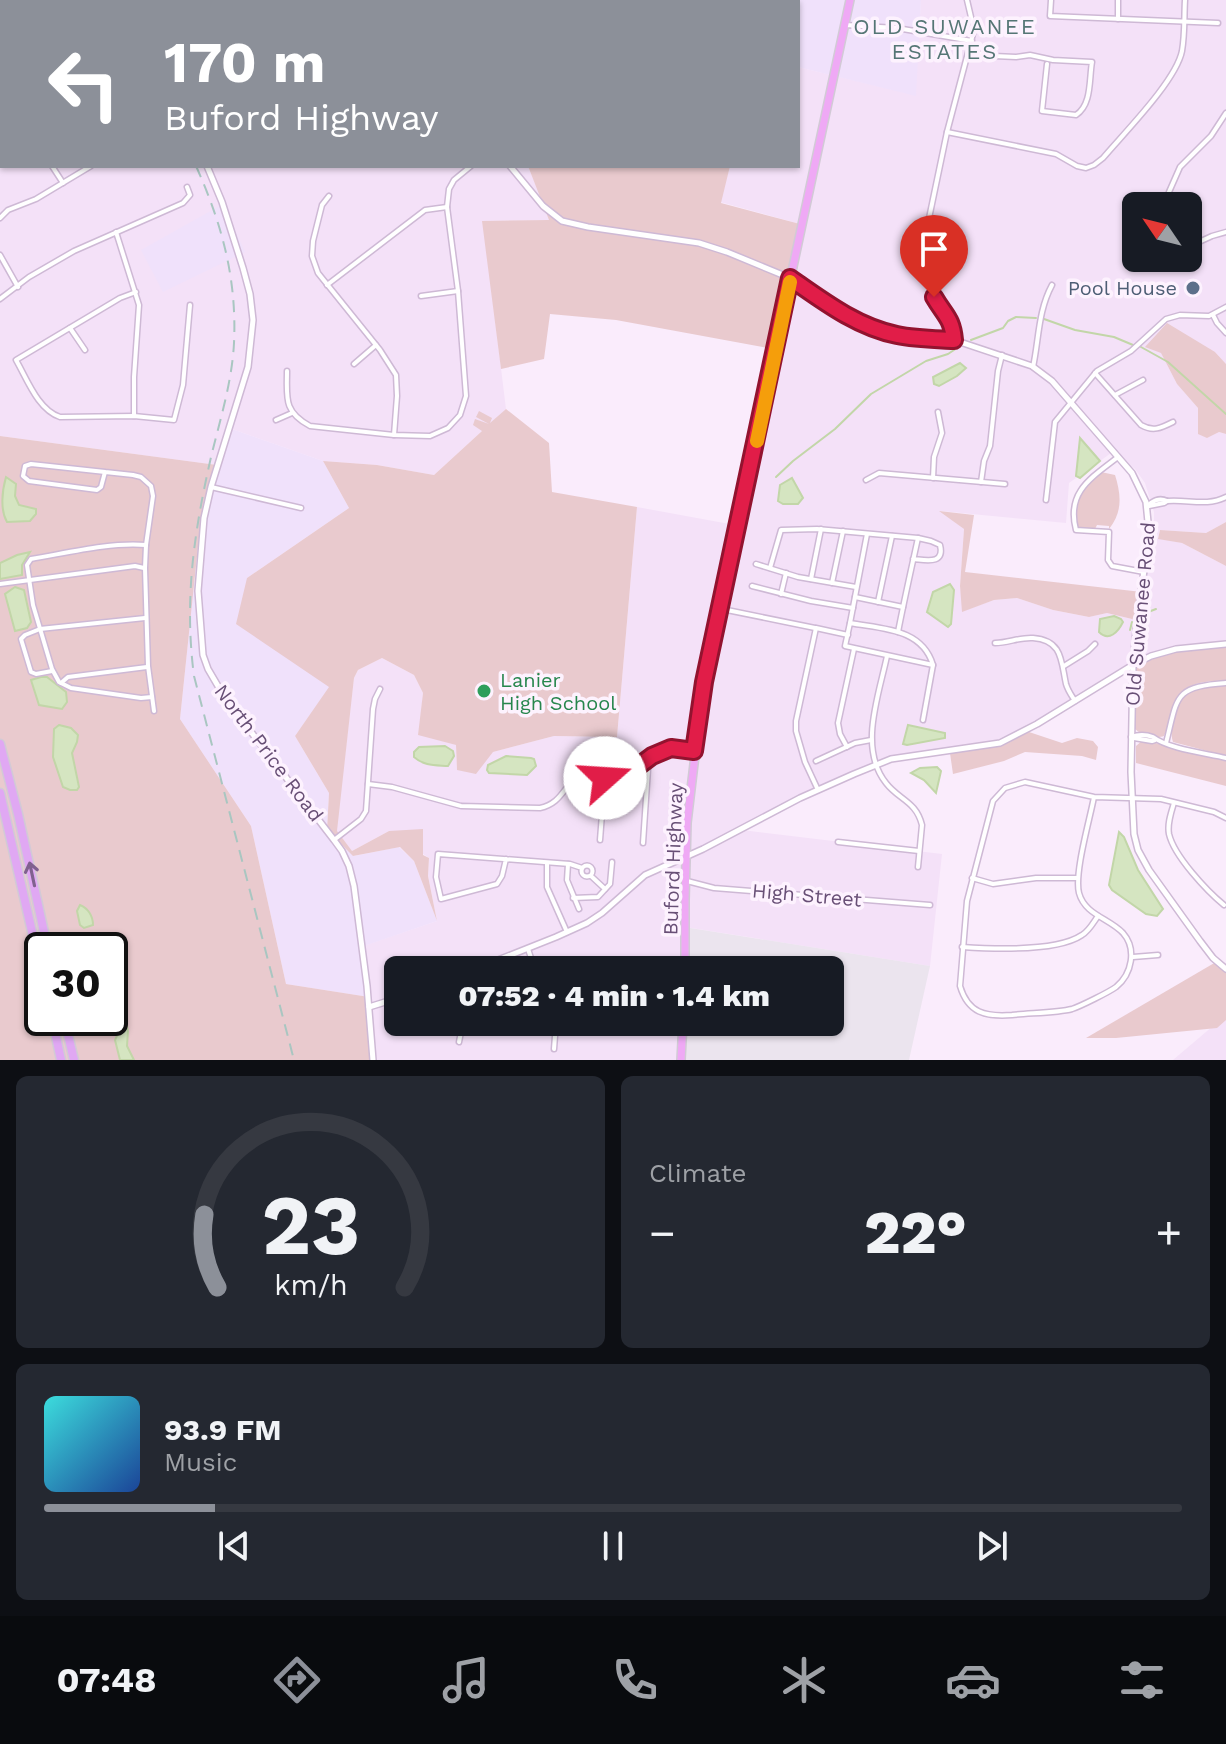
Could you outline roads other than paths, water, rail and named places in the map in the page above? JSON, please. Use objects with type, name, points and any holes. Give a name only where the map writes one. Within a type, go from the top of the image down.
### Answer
[{"type":"highway","points":[[0,744],[44,932]]},
{"type":"highway","points":[[0,793],[32,932]]},
{"type":"highway","points":[[56,1036],[61,1060]]},
{"type":"highway","points":[[68,1036],[74,1060]]},
{"type":"main road","name":"Buford Highway","points":[[685,956],[687,823],[703,688],[852,2]]},
{"type":"main road","points":[[681,1060],[682,1036]]},
{"type":"street","points":[[954,340],[949,317],[934,297],[930,281],[928,223],[947,132],[972,41],[974,24],[967,0]]},
{"type":"street","points":[[1051,0],[1050,16],[1218,23]]},
{"type":"street","points":[[1118,0],[1118,19]]},
{"type":"street","points":[[947,132],[1056,154],[1077,166],[1086,168],[1094,165],[1176,69],[1182,52],[1185,0]]},
{"type":"street","points":[[845,25],[897,28],[972,41]]},
{"type":"street","points":[[970,52],[1092,62],[1086,106],[1081,113],[1042,111],[1047,64]]},
{"type":"street","points":[[1169,192],[1182,164],[1214,132],[1226,113]]},
{"type":"street","points":[[53,168],[63,183]]},
{"type":"street","points":[[0,218],[8,210],[36,199],[88,168]]},
{"type":"street","name":"North Price Road","points":[[208,168],[243,268],[253,320],[248,367],[204,518],[199,580],[203,655],[225,698],[342,851],[354,886],[373,1060]]},
{"type":"street","points":[[287,371],[287,396],[292,413],[310,426],[430,436],[448,428],[460,415],[466,396],[458,291],[447,207],[449,189],[454,180],[469,168]]},
{"type":"street","name":"Old Suwanee Road","points":[[512,168],[543,206],[562,221],[699,243],[727,252],[790,278],[833,307],[876,329],[905,337],[954,340],[1033,367],[1052,381],[1072,403],[1136,479],[1147,506],[1149,527],[1133,665],[1131,737],[1134,834],[1138,850],[1200,941],[1226,969]]},
{"type":"street","points":[[0,299],[29,277],[74,251],[183,203],[190,195],[187,187]]},
{"type":"street","points":[[329,196],[322,205],[312,256],[318,273],[396,375],[394,435]]},
{"type":"street","points":[[327,285],[425,210],[447,207]]},
{"type":"street","points":[[116,232],[139,305],[134,416]]},
{"type":"street","points":[[1202,241],[1226,232]]},
{"type":"street","points":[[0,255],[18,287]]},
{"type":"street","points":[[1033,367],[1042,309],[1052,285]]},
{"type":"street","points":[[421,296],[458,291]]},
{"type":"street","points":[[136,292],[120,298],[16,360],[45,408],[52,414],[60,417],[134,416],[174,420],[183,385],[190,305]]},
{"type":"street","points":[[1046,500],[1054,424],[1095,373],[1128,354],[1166,319],[1176,315],[1213,315],[1226,307]]},
{"type":"street","points":[[1213,315],[1226,333]]},
{"type":"street","points":[[70,328],[85,350]]},
{"type":"street","points":[[354,364],[376,345]]},
{"type":"street","points":[[981,482],[990,446],[1002,355]]},
{"type":"street","points":[[1095,373],[1135,421],[1145,428],[1157,429],[1173,422]]},
{"type":"street","points":[[1115,395],[1143,380]]},
{"type":"street","points":[[933,478],[934,457],[942,433],[938,412]]},
{"type":"street","points":[[276,420],[292,413]]},
{"type":"street","points":[[1118,457],[1083,485],[1077,495],[1073,520],[1076,530],[1109,532],[1108,560],[1112,566],[1144,572]]},
{"type":"street","points":[[105,472],[101,487],[97,490],[29,481],[22,471],[31,464],[105,472],[141,477],[151,486],[153,496],[146,545],[145,618],[154,711]]},
{"type":"street","points":[[866,480],[879,473],[1005,484]]},
{"type":"street","points":[[211,487],[301,508]]},
{"type":"street","points":[[1147,506],[1167,501],[1209,503],[1226,497]]},
{"type":"street","points":[[811,579],[821,529]]},
{"type":"street","points":[[770,568],[781,530],[821,529],[918,538],[940,545],[942,552],[933,561],[913,559]]},
{"type":"street","points":[[832,583],[843,531]]},
{"type":"street","points":[[867,534],[845,646],[933,665]]},
{"type":"street","points":[[878,602],[892,536]]},
{"type":"street","points":[[898,632],[918,538]]},
{"type":"street","points":[[146,545],[31,559],[27,565],[33,605],[55,677],[71,688],[152,697]]},
{"type":"street","points":[[756,564],[856,587]]},
{"type":"street","points":[[1,584],[135,566],[145,568]]},
{"type":"street","points":[[781,594],[786,573]]},
{"type":"street","points":[[752,586],[853,608]]},
{"type":"street","points":[[855,597],[903,607]]},
{"type":"street","points":[[719,609],[848,635]]},
{"type":"street","points":[[52,671],[31,672],[21,639],[25,635],[40,629],[145,618]]},
{"type":"street","points":[[850,623],[898,632],[917,639],[924,646],[933,665],[923,720]]},
{"type":"street","points":[[816,628],[796,731],[818,790]]},
{"type":"street","points":[[995,643],[1037,638],[1050,643],[1060,653],[1067,688],[1075,701]]},
{"type":"street","points":[[1064,666],[1095,644]]},
{"type":"street","points":[[510,956],[587,923],[645,875],[818,790],[898,758],[1000,743],[1151,656],[1176,649],[1226,644]]},
{"type":"street","points":[[847,747],[838,723],[854,648]]},
{"type":"street","points":[[887,656],[871,740],[876,765],[885,783],[910,803],[918,814],[922,825],[918,867]]},
{"type":"street","points":[[61,683],[68,677],[148,667]]},
{"type":"street","points":[[1166,743],[1176,705],[1183,694],[1196,686],[1226,683]]},
{"type":"street","points":[[334,840],[361,819],[366,811],[373,709],[380,689]]},
{"type":"street","points":[[1131,737],[1226,758]]},
{"type":"street","points":[[816,761],[864,740],[871,740]]},
{"type":"street","points":[[368,784],[392,787],[461,806],[540,808],[557,801],[580,775],[628,774],[652,756],[671,748],[694,751]]},
{"type":"street","points":[[643,762],[648,769],[643,843]]},
{"type":"street","points":[[600,840],[605,775]]},
{"type":"street","points":[[1094,797],[1077,878],[1079,894],[1098,916],[1123,933],[1133,957],[1127,972],[1117,986],[1072,1009],[996,1016],[978,1012],[963,998],[960,986],[967,901],[993,801],[1005,788],[1025,782],[1094,797],[1161,799],[1226,818]]},
{"type":"street","points":[[1174,803],[1168,826],[1170,838],[1201,883],[1224,905]]},
{"type":"street","points":[[838,842],[919,851]]},
{"type":"street","points":[[506,859],[497,884],[441,899],[436,877],[438,854],[547,862],[568,864],[582,868],[583,875],[591,876],[605,889]]},
{"type":"street","points":[[547,862],[547,887],[567,932]]},
{"type":"street","points":[[573,898],[595,898],[605,889],[610,884],[612,862]]},
{"type":"street","points":[[568,864],[567,880],[579,909]]},
{"type":"street","points":[[972,878],[993,884],[1036,878],[1077,878]]},
{"type":"street","name":"High Street","points":[[685,880],[714,888],[930,905]]},
{"type":"street","points":[[962,947],[1004,950],[1069,942],[1085,934],[1098,916]]},
{"type":"street","points":[[528,949],[530,956]]},
{"type":"street","points":[[1133,957],[1158,955]]},
{"type":"street","points":[[369,1007],[384,1002]]},
{"type":"street","points":[[459,1042],[460,1036]]},
{"type":"street","points":[[554,1049],[555,1036]]},
{"type":"waterway","points":[[971,340],[1003,328],[1016,317],[1036,318]]},
{"type":"waterway","points":[[1044,319],[1133,345]]},
{"type":"waterway","points":[[1141,347],[1168,362],[1226,414]]},
{"type":"waterway","points":[[776,477],[835,429],[871,394],[926,361],[957,348]]},
{"type":"waterway","points":[[1143,614],[1156,609]]},
{"type":"waterway","points":[[1130,630],[1132,622]]},
{"type":"railway","points":[[197,168],[226,252],[233,296],[234,343],[231,372],[205,485],[192,566],[190,620],[194,676],[294,1060]]},
{"type":"place","name":"Pool House","points":[[1193,288]]},
{"type":"place","name":"Lanier High School","points":[[484,691]]},
{"type":"district","name":"OLD SUWANEE ESTATES","points":[[945,38]]}]
